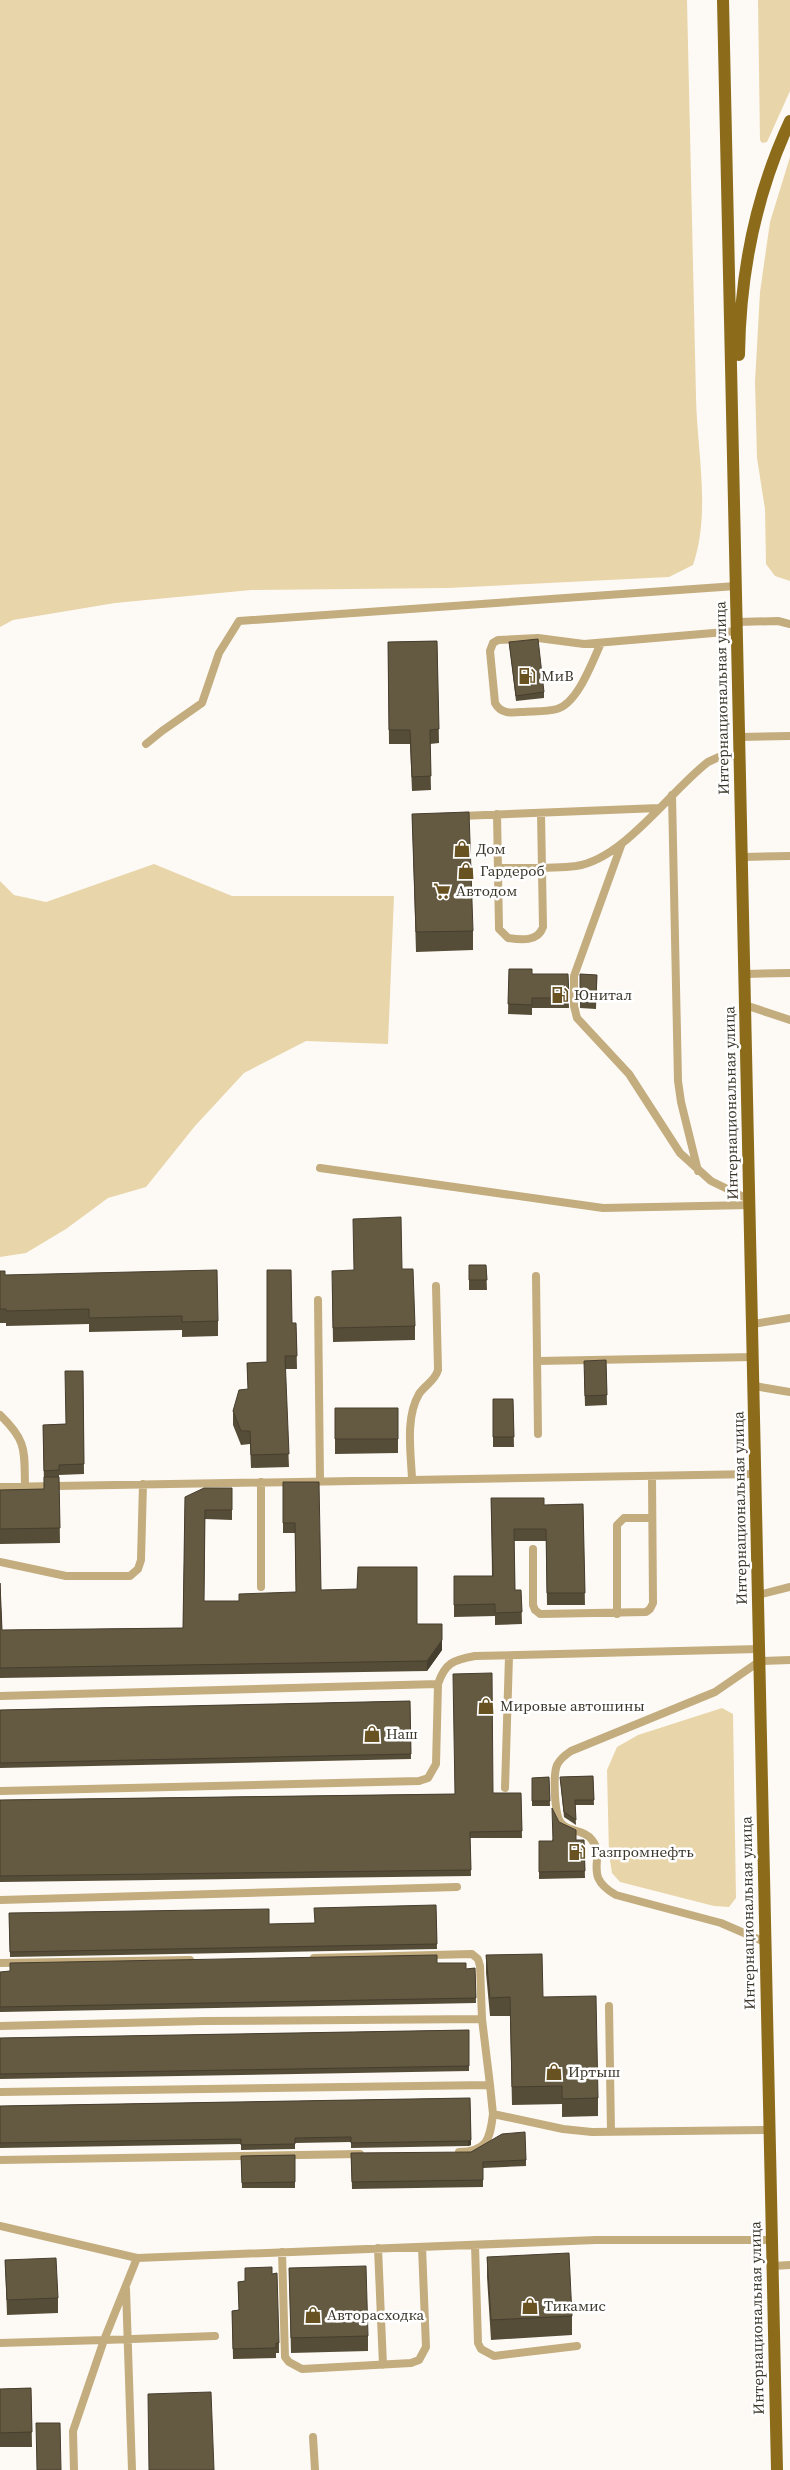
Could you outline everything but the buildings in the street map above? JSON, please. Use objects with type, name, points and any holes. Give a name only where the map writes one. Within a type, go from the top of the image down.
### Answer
[{"type":"main road","points":[[723,0],[735,545]]},
{"type":"main road","points":[[735,545],[739,345],[748,248],[758,205],[790,121]]},
{"type":"main road","name":"Интернациональная улица","points":[[735,545],[777,2470]]},
{"type":"lane","points":[[146,744],[162,730],[202,703],[219,653],[239,621],[736,586]]},
{"type":"lane","points":[[602,643],[574,696],[567,705],[556,709],[507,713],[499,710],[495,703],[490,652],[493,643],[498,640],[523,637],[571,644],[602,643],[778,621],[790,624]]},
{"type":"lane","points":[[739,737],[790,736]]},
{"type":"lane","points":[[499,868],[577,866],[596,858],[622,843],[708,762],[719,757],[740,755]]},
{"type":"lane","points":[[672,795],[678,1080],[681,1102],[699,1172]]},
{"type":"lane","points":[[453,816],[659,808]]},
{"type":"lane","points":[[497,814],[499,929],[508,938],[532,938],[541,933],[543,928],[541,813]]},
{"type":"lane","points":[[622,843],[576,970],[574,1006],[577,1018],[629,1074],[680,1153],[711,1181],[750,1203]]},
{"type":"lane","points":[[742,857],[790,856]]},
{"type":"lane","points":[[745,974],[790,972]]},
{"type":"lane","points":[[745,1005],[790,1020]]},
{"type":"lane","points":[[320,1168],[603,1208],[750,1203]]},
{"type":"lane","points":[[536,1276],[538,1434]]},
{"type":"lane","points":[[412,1479],[412,1415],[419,1394],[434,1379],[438,1370],[436,1286]]},
{"type":"lane","points":[[318,1300],[320,1481]]},
{"type":"lane","points":[[753,1324],[790,1318]]},
{"type":"lane","points":[[537,1362],[754,1357]]},
{"type":"lane","points":[[754,1386],[790,1392]]},
{"type":"lane","points":[[0,1415],[16,1430],[21,1440],[24,1451],[25,1487]]},
{"type":"lane","points":[[0,1486],[756,1474]]},
{"type":"lane","points":[[533,1549],[535,1610],[547,1615],[646,1612],[653,1603],[652,1476]]},
{"type":"lane","points":[[261,1482],[261,1587]]},
{"type":"lane","points":[[0,1562],[66,1576],[130,1576],[138,1569],[141,1560],[143,1484]]},
{"type":"lane","points":[[617,1614],[617,1525],[624,1518],[652,1518]]},
{"type":"lane","points":[[758,1595],[790,1587]]},
{"type":"lane","points":[[759,1655],[714,1692],[570,1751],[563,1757],[554,1774],[557,1818],[562,1825],[592,1839],[595,1846],[598,1879],[604,1889],[616,1895],[721,1923],[765,1942]]},
{"type":"lane","points":[[0,1791],[419,1780],[428,1778],[436,1764],[438,1684],[443,1670],[461,1658],[509,1656],[759,1655],[790,1660]]},
{"type":"lane","points":[[505,1788],[509,1656]]},
{"type":"lane","points":[[0,1696],[438,1684]]},
{"type":"lane","points":[[0,1900],[456,1887]]},
{"type":"lane","points":[[307,1958],[472,1954],[478,1958],[482,2019],[493,2114],[490,2136],[484,2146],[469,2152],[449,2152]]},
{"type":"lane","points":[[0,1963],[198,1960]]},
{"type":"lane","points":[[608,2006],[611,2132]]},
{"type":"lane","points":[[0,2026],[205,2021],[482,2019]]},
{"type":"lane","points":[[0,2092],[490,2085]]},
{"type":"lane","points":[[493,2114],[563,2129],[611,2132],[769,2130]]},
{"type":"lane","points":[[0,2160],[369,2154]]},
{"type":"lane","points":[[0,2226],[137,2258],[596,2240],[772,2240]]},
{"type":"lane","points":[[475,2245],[478,2343],[481,2349],[494,2356],[577,2346]]},
{"type":"lane","points":[[282,2252],[285,2357],[289,2362],[302,2369],[411,2363],[419,2360],[426,2347],[422,2247]]},
{"type":"lane","points":[[378,2248],[383,2365]]},
{"type":"lane","points":[[74,2470],[73,2431],[104,2340],[137,2258]]},
{"type":"lane","points":[[773,2266],[790,2265]]},
{"type":"lane","points":[[126,2284],[132,2470]]},
{"type":"lane","points":[[0,2343],[215,2336]]},
{"type":"lane","points":[[313,2437],[315,2470]]},
{"type":"shaded area","points":[[0,0],[687,0],[696,397],[702,482],[701,524],[693,565],[669,577],[448,588],[251,590],[115,603],[13,620],[0,627]]},
{"type":"shaded area","points":[[758,0],[790,0],[790,91],[767,142],[762,143],[760,140]]},
{"type":"shaded area","points":[[790,157],[790,581],[775,576],[766,564],[765,509],[757,458],[755,382],[760,292],[770,222]]},
{"type":"shaded area","points":[[154,864],[232,896],[394,896],[388,1044],[306,1041],[244,1073],[195,1126],[146,1187],[108,1198],[66,1229],[26,1253],[0,1257],[0,881],[14,895],[46,902]]},
{"type":"shaded area","points":[[722,1708],[733,1714],[736,1898],[729,1907],[714,1906],[620,1882],[612,1873],[609,1854],[607,1770],[617,1747],[638,1735]]},
{"type":"place","name":"МиВ","points":[[527,676]]},
{"type":"place","name":"Дом","points":[[462,849]]},
{"type":"place","name":"Гардероб","points":[[466,871]]},
{"type":"place","name":"Автодом","points":[[442,891]]},
{"type":"place","name":"Юнитал","points":[[560,995]]},
{"type":"place","name":"Мировые автошины","points":[[486,1706]]},
{"type":"place","name":"Наш","points":[[372,1734]]},
{"type":"place","name":"Газпромнефть","points":[[577,1852]]},
{"type":"place","name":"Иртыш","points":[[554,2072]]},
{"type":"place","name":"Тикамис","points":[[530,2306]]},
{"type":"place","name":"Авторасходка","points":[[313,2315]]}]
